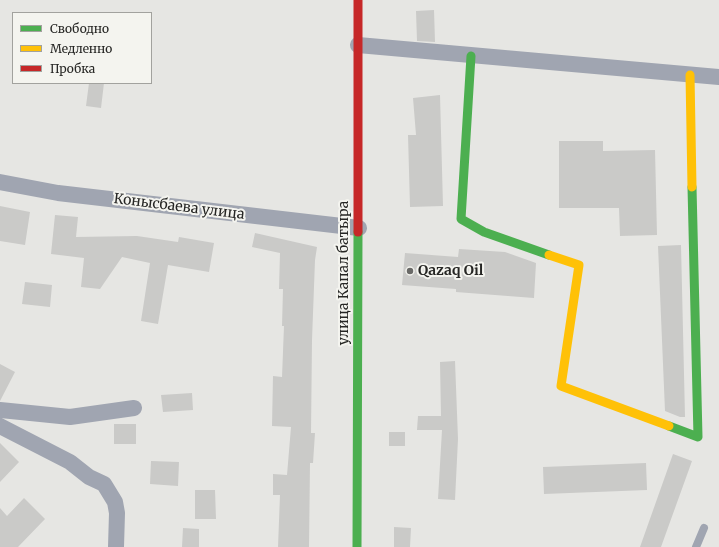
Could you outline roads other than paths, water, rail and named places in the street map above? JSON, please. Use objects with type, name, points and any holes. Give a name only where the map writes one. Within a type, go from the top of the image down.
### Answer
[{"type":"street","name":"улица Капал батыра","points":[[357,547],[359,228],[358,0]]},
{"type":"street","points":[[358,45],[719,77]]},
{"type":"street","points":[[471,56],[461,219],[484,232],[579,264],[561,386],[698,437],[690,75]]},
{"type":"street","name":"Конысбаева улица","points":[[0,182],[58,193],[359,228]]},
{"type":"street","points":[[0,410],[70,417],[134,408]]},
{"type":"street","points":[[0,426],[70,462],[89,477],[104,484],[115,502],[117,513],[116,547]]},
{"type":"lane","points":[[696,547],[704,528]]},
{"type":"place","name":"Qazaq Oil","points":[[410,271]]}]
